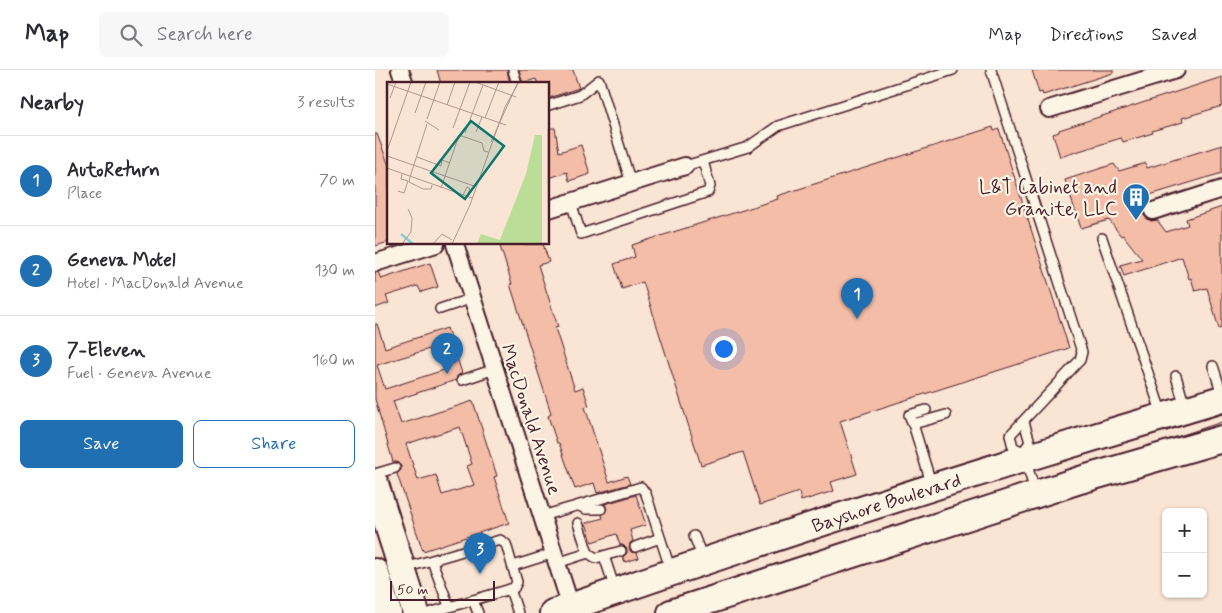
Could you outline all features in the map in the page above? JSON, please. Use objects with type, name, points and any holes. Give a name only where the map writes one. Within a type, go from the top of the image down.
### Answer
[{"type":"main road","name":"Bayshore Boulevard","points":[[562,610],[704,561],[933,488],[1024,456],[1222,399]]},
{"type":"main road","name":"Bayshore Boulevard","points":[[671,613],[1036,494],[1222,439]]},
{"type":"main road","points":[[375,484],[416,613]]},
{"type":"main road","points":[[375,572],[388,613]]},
{"type":"street","points":[[400,70],[404,82]]},
{"type":"street","points":[[1049,109],[1176,70]]},
{"type":"street","points":[[550,209],[685,166]]},
{"type":"street","points":[[1153,210],[1222,189]]},
{"type":"street","points":[[375,263],[433,245]]},
{"type":"street","name":"MacDonald Avenue","points":[[455,245],[555,558],[562,610]]},
{"type":"lane","points":[[685,166],[748,146],[778,126],[953,70]]},
{"type":"lane","points":[[991,70],[1082,352],[1080,360],[1010,435],[1013,448],[1024,456],[1036,494]]},
{"type":"lane","points":[[550,105],[580,95],[599,80],[631,183]]},
{"type":"lane","points":[[571,202],[581,234],[708,192],[710,186],[703,161]]},
{"type":"lane","points":[[1102,238],[1175,413]]},
{"type":"lane","points":[[440,309],[473,298]]},
{"type":"lane","points":[[1213,366],[1222,394]]},
{"type":"lane","points":[[463,380],[495,369]]},
{"type":"lane","points":[[1175,376],[1175,413]]},
{"type":"lane","points":[[926,410],[909,415],[933,488]]},
{"type":"lane","points":[[913,424],[946,415]]},
{"type":"lane","points":[[1024,422],[1031,442],[1024,456]]},
{"type":"lane","points":[[375,474],[395,468]]},
{"type":"lane","points":[[542,516],[644,490]]},
{"type":"lane","points":[[637,497],[644,490]]},
{"type":"lane","points":[[644,490],[672,572]]},
{"type":"lane","points":[[578,506],[586,509],[601,509]]},
{"type":"lane","points":[[578,523],[588,553],[596,558],[621,551]]},
{"type":"lane","points":[[694,536],[704,561]]},
{"type":"lane","points":[[635,547],[660,538]]},
{"type":"lane","points":[[402,569],[500,540],[506,544],[517,582],[514,588],[429,613]]},
{"type":"lane","points":[[513,566],[588,553]]},
{"type":"lane","points":[[604,556],[616,591]]},
{"type":"lane","points":[[433,561],[449,606]]},
{"type":"lane","points":[[509,589],[518,613]]},
{"type":"lane","points":[[473,600],[478,613]]},
{"type":"building","points":[[437,70],[507,70],[510,82],[440,82]]},
{"type":"building","points":[[519,70],[573,70],[579,88],[550,98],[550,82],[537,82],[536,79],[523,82]]},
{"type":"building","points":[[1032,70],[1113,70],[1113,73],[1043,95],[1042,92],[1039,93]]},
{"type":"building","points":[[1222,77],[1222,106],[1182,118],[1183,122],[1152,131],[1153,133],[1123,142],[1121,138],[1060,157],[1053,134],[1059,132],[1059,130]]},
{"type":"building","points":[[993,127],[994,131],[999,129],[1069,348],[840,421],[857,474],[831,482],[834,491],[801,501],[799,492],[760,505],[743,452],[701,465],[643,282],[622,289],[614,264],[635,257],[632,245],[778,199],[777,196]]},
{"type":"building","points":[[550,128],[555,128],[559,152],[581,145],[590,174],[569,181],[567,172],[550,178]]},
{"type":"building","points":[[375,134],[377,134],[387,161],[387,243],[375,246]]},
{"type":"building","points":[[1222,145],[1222,173],[1140,198],[1145,205],[1143,214],[1146,218],[1151,221],[1157,220],[1166,232],[1188,225],[1186,219],[1222,207],[1222,328],[1219,329],[1207,288],[1195,291],[1182,257],[1124,276],[1120,265],[1142,259],[1109,220],[1081,228],[1065,180],[1114,164],[1119,171],[1146,163],[1147,168]]},
{"type":"building","points":[[543,245],[549,262],[538,265],[558,327],[555,328],[575,390],[583,387],[589,406],[585,407],[609,482],[627,476],[630,484],[597,493],[594,483],[575,489],[548,416],[551,413],[510,284],[512,284],[500,246]]},
{"type":"building","points":[[430,263],[438,287],[421,292],[418,286],[386,296],[389,303],[375,308],[375,273],[378,272],[381,279]]},
{"type":"building","points":[[375,324],[377,324],[385,348],[447,328],[462,373],[457,376],[456,380],[393,401],[401,424],[473,401],[497,476],[494,477],[509,523],[423,551],[397,474],[401,470],[401,466],[397,462],[393,462],[375,399]],"holes":[[[439,346],[447,369],[385,389],[377,365]],[[460,427],[472,464],[467,466],[474,485],[442,495],[436,475],[418,480],[406,444]]]},
{"type":"building","points":[[636,495],[646,525],[630,530],[633,541],[630,543],[629,549],[631,552],[637,553],[639,558],[625,562],[623,557],[627,553],[627,549],[620,545],[616,534],[592,542],[586,523],[603,518],[602,515],[607,509],[605,504]]},
{"type":"tram line","points":[[1164,432],[1222,413]]},
{"type":"tram line","points":[[1167,440],[1222,422]]},
{"type":"place","name":"L&T Cabinet and Granite, LLC","points":[[1136,221]]},
{"type":"place","name":"AutoReturn","points":[[857,319]]},
{"type":"place","name":"Geneva Motel","points":[[447,374]]},
{"type":"place","name":"7-Eleven","points":[[480,574]]}]
